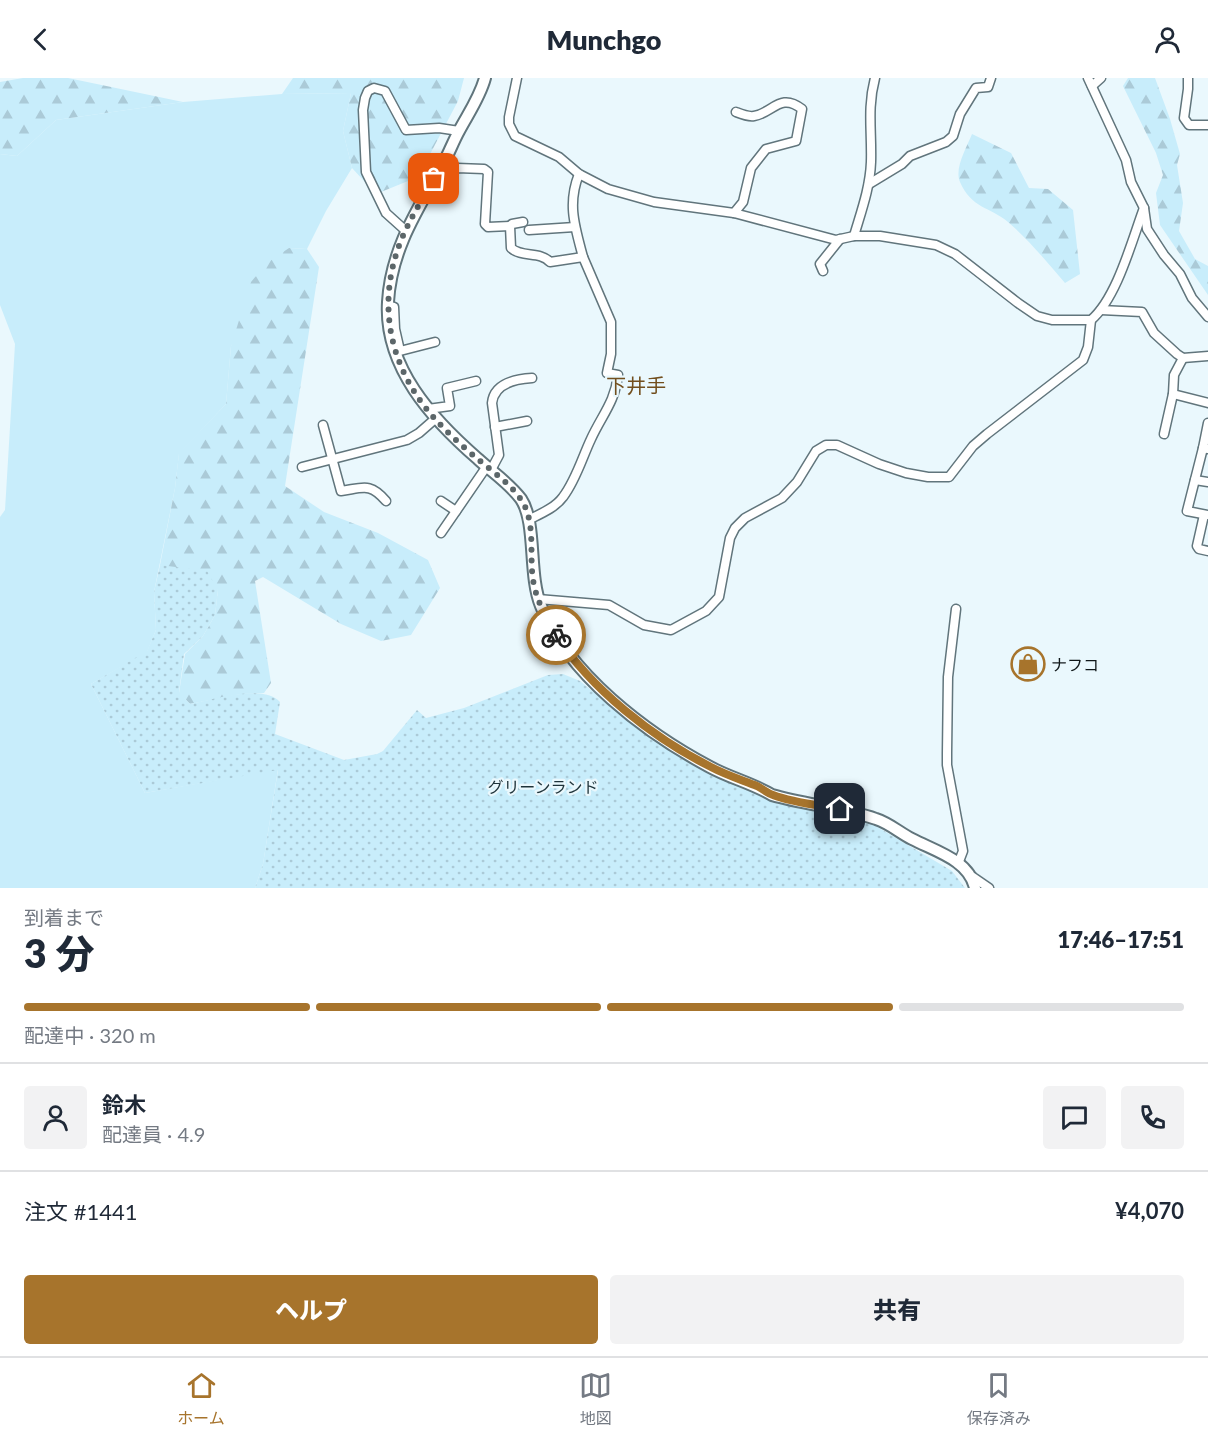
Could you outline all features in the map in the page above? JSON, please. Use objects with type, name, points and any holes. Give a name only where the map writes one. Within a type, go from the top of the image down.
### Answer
[{"type":"street","points":[[485,78],[406,231],[391,272],[388,305],[389,330],[401,368],[435,419],[511,488],[522,501],[528,520],[534,584],[546,617],[558,637],[573,659],[590,677],[642,723],[709,767],[772,795],[878,820],[938,851],[958,864],[974,883],[989,888]]},
{"type":"street","points":[[517,78],[509,117],[509,124],[515,136],[559,157],[579,174],[608,189],[654,202],[734,213],[836,240],[854,236],[880,236],[936,245],[956,254],[1036,316],[1052,320],[1091,320]]},
{"type":"street","points":[[854,236],[869,184],[870,104],[875,78]]},
{"type":"street","points":[[869,184],[903,165],[910,156],[946,142],[953,136],[960,114],[976,88],[988,87],[991,78]]},
{"type":"street","points":[[1101,78],[1090,82],[1126,160],[1131,182],[1144,208],[1147,229],[1180,274],[1192,298],[1208,317]]},
{"type":"street","points":[[1188,78],[1184,118],[1189,125],[1208,126]]},
{"type":"street","points":[[406,231],[386,213],[366,172],[363,110],[368,91],[374,88],[385,91],[406,130],[439,128],[459,131]]},
{"type":"street","points":[[734,213],[743,202],[751,168],[766,149],[796,141],[802,109],[798,105],[782,103],[755,116],[735,112]]},
{"type":"street","points":[[434,179],[442,181],[457,168],[484,169],[488,172],[485,224],[488,227],[510,226],[523,222]]},
{"type":"street","points":[[528,520],[556,505],[563,498],[617,389],[618,375],[608,374],[611,354],[611,322],[584,257],[575,227],[573,190],[579,174]]},
{"type":"street","points":[[538,599],[609,605],[644,625],[671,630],[706,611],[719,597],[730,538],[735,528],[745,518],[782,498],[797,482],[816,451],[826,445],[837,445],[879,464],[906,473],[928,477],[949,477],[973,446],[1083,360],[1088,346],[1091,320],[1101,310],[1111,293],[1144,208]]},
{"type":"street","points":[[510,226],[509,241],[511,248],[517,253],[546,257],[550,262],[584,257]]},
{"type":"street","points":[[528,231],[575,227]]},
{"type":"street","points":[[823,271],[820,264],[840,239]]},
{"type":"street","points":[[388,305],[394,307],[395,329],[400,351],[435,342]]},
{"type":"street","points":[[1101,310],[1142,312],[1154,333],[1170,350],[1183,358],[1208,356]]},
{"type":"street","points":[[1164,434],[1173,394],[1174,375],[1183,358]]},
{"type":"street","points":[[441,533],[499,455],[492,403],[496,391],[514,379],[532,378]]},
{"type":"street","points":[[428,409],[450,405],[447,388],[476,381]]},
{"type":"street","points":[[1173,394],[1208,403]]},
{"type":"street","points":[[302,467],[407,440],[435,419]]},
{"type":"street","points":[[495,427],[527,421]]},
{"type":"street","points":[[1208,423],[1205,449],[1187,511],[1206,515],[1197,546],[1199,549],[1208,551]]},
{"type":"street","points":[[323,425],[341,491],[367,487],[375,489],[386,501]]},
{"type":"street","points":[[1195,480],[1208,482]]},
{"type":"street","points":[[441,501],[456,511]]},
{"type":"street","points":[[956,609],[948,677],[947,765],[963,851],[958,864]]},
{"type":"green space","points":[[23,78],[68,78],[183,102],[56,120],[17,156],[0,154],[0,82]]},
{"type":"green space","points":[[293,78],[464,78],[458,101],[418,177],[376,194],[352,168],[343,131],[351,93],[282,94]]},
{"type":"green space","points":[[1128,78],[1155,78],[1180,154],[1177,165],[1183,203],[1179,231],[1195,259],[1208,266],[1208,295],[1160,225],[1156,193],[1163,175],[1156,153],[1123,86]]},
{"type":"green space","points":[[351,93],[343,131],[352,168],[326,211],[307,249],[289,248],[231,346],[226,404],[179,454],[175,488],[154,592],[156,630],[147,652],[91,684],[145,793],[278,769],[263,864],[255,888],[0,888],[0,517],[5,510],[15,344],[0,305],[0,154],[17,156],[56,120],[183,102],[282,94]]},
{"type":"green space","points":[[972,134],[1011,153],[1029,188],[1048,189],[1073,210],[1080,274],[1065,283],[1016,229],[975,202],[964,191],[960,182],[959,170]]},
{"type":"green space","points":[[289,248],[307,249],[319,267],[285,486],[324,512],[378,533],[428,560],[440,588],[411,635],[381,641],[341,624],[263,577],[255,581],[271,683],[264,693],[241,694],[190,704],[179,693],[185,654],[203,636],[215,615],[218,590],[160,565],[175,488],[179,453],[226,404],[231,346],[251,282],[267,263]]},
{"type":"green space","name":"グリーンランド","points":[[160,565],[207,571],[218,590],[215,615],[203,636],[184,654],[179,692],[190,704],[237,694],[272,696],[280,702],[275,734],[344,760],[383,751],[417,710],[426,718],[464,708],[548,675],[563,674],[580,681],[638,728],[707,772],[773,801],[869,822],[952,871],[965,888],[255,888],[263,864],[278,770],[145,793],[91,684],[147,651],[156,630],[154,592]]},
{"type":"way so far","points":[[434,179],[411,219],[395,258],[389,289],[389,330],[401,368],[435,419],[511,488],[522,501],[529,525],[534,584],[538,599],[556,635]]},
{"type":"place","name":"ナフコ","points":[[1028,664]]},
{"type":"district","name":"下井手","points":[[636,385]]},
{"type":"route","points":[[556,635],[573,659],[617,702],[642,723],[709,767],[772,795],[840,809]]}]
